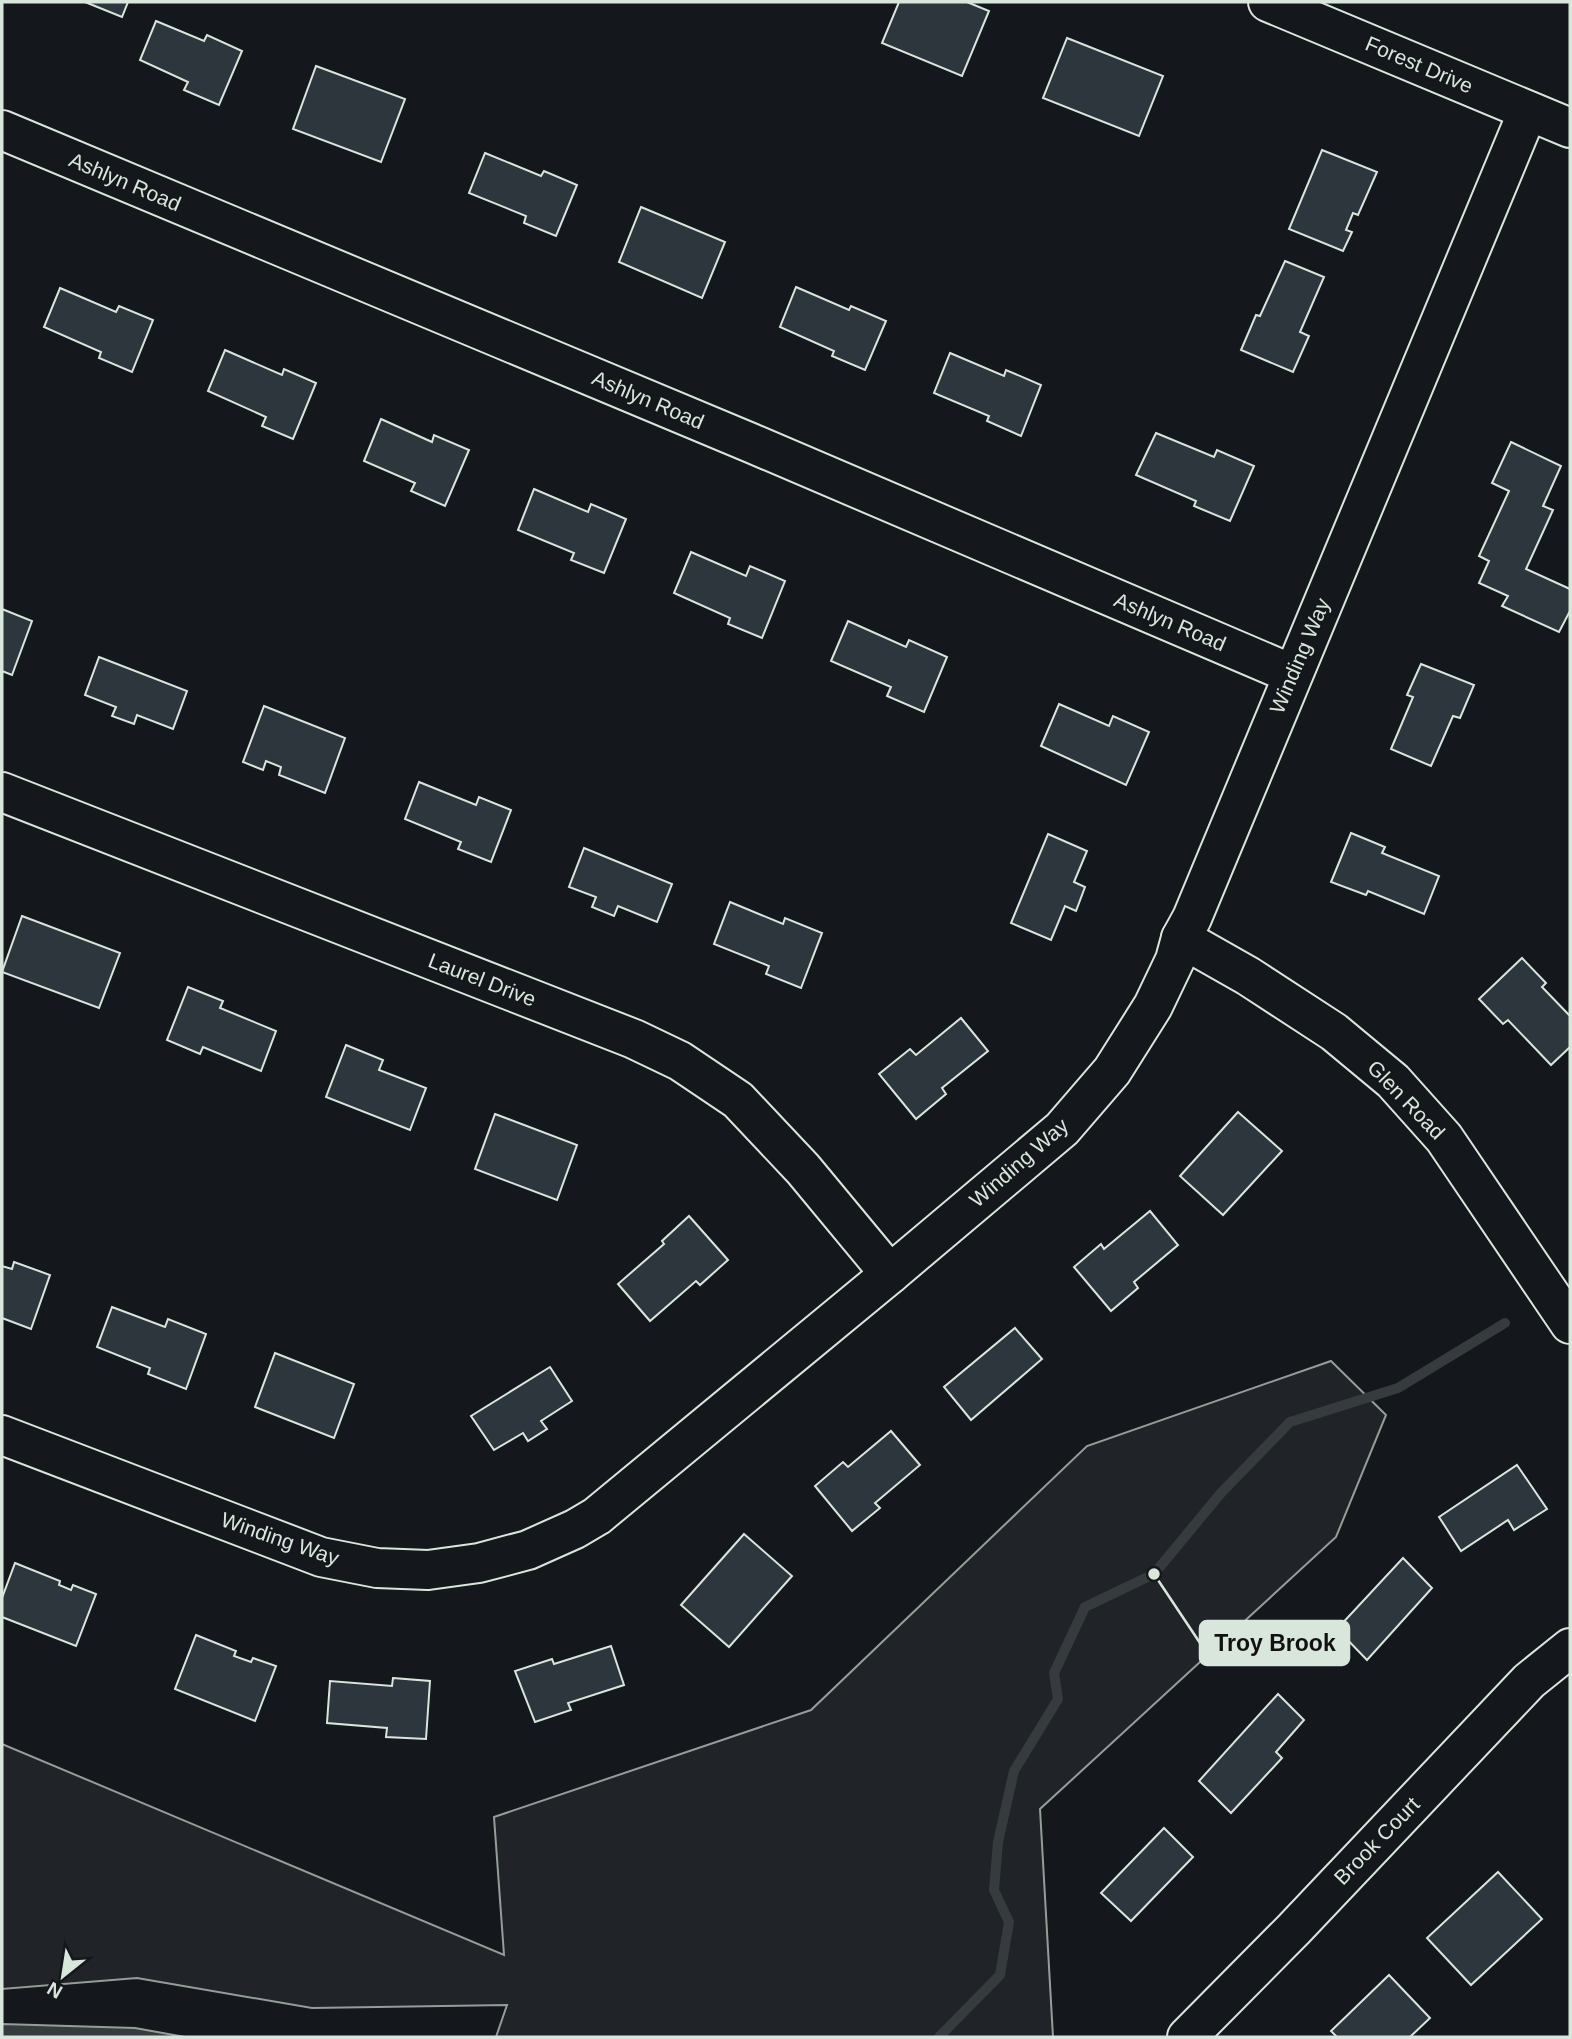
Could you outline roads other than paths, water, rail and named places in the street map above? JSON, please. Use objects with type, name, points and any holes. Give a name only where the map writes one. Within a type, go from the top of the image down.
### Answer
[{"type":"street","name":"Forest Drive","points":[[1268,2],[1570,128]]},
{"type":"street","name":"Winding Way","points":[[2,1435],[321,1557],[377,1568],[428,1570],[479,1563],[528,1550],[597,1516],[1062,1129],[1112,1071],[1153,1006],[1528,111]]},
{"type":"street","name":"Ashlyn Road","points":[[2,130],[751,443],[1292,674]]},
{"type":"street","name":"Laurel Drive","points":[[2,792],[634,1039],[680,1061],[738,1100],[803,1169],[890,1274]]},
{"type":"street","name":"Glen Road","points":[[1181,938],[1248,976],[1334,1032],[1393,1081],[1444,1138],[1570,1324]]},
{"type":"street","name":"Brook Court","points":[[1187,2037],[1294,1929],[1529,1681],[1570,1648]]},
{"type":"waterway","points":[[939,2037],[1000,1975],[1009,1922],[994,1890],[998,1842],[1014,1771],[1058,1699],[1054,1673],[1085,1607],[1154,1574],[1221,1493],[1290,1422],[1398,1388],[1505,1323]]},
{"type":"place","name":"Troy Brook","points":[[1154,1574]]}]
